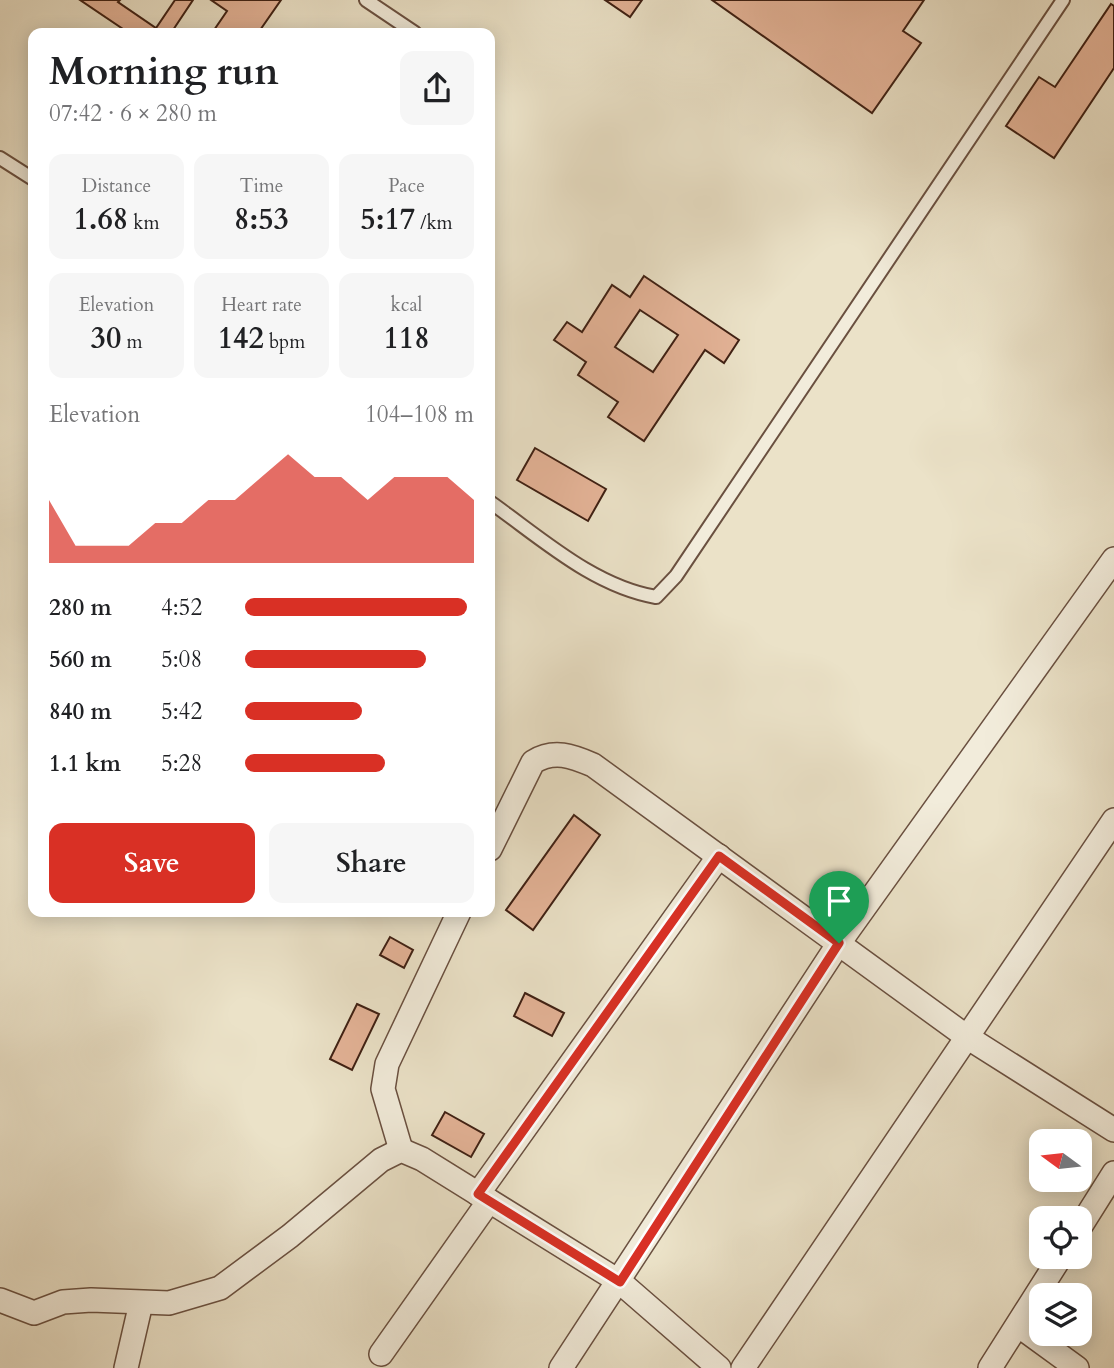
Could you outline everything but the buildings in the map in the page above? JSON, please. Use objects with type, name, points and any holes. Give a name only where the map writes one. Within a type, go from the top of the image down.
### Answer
[{"type":"street","points":[[561,1368],[620,1282],[839,943],[1114,559]]},
{"type":"street","points":[[495,839],[533,762],[545,755],[558,754],[575,757],[593,765],[967,1037],[1114,1130]]},
{"type":"street","points":[[743,1368],[1114,820]]},
{"type":"street","points":[[381,1354],[484,1198],[719,856]]},
{"type":"street","points":[[401,1150],[383,1089],[387,1064],[457,917]]},
{"type":"street","points":[[0,1300],[34,1313],[63,1302],[91,1300],[169,1303],[220,1288],[290,1236],[381,1160],[401,1150],[422,1159],[620,1282],[719,1368]]},
{"type":"street","points":[[1092,1208],[1114,1174]]},
{"type":"street","points":[[990,1368],[1053,1269]]},
{"type":"street","points":[[126,1368],[141,1303]]},
{"type":"street","points":[[1018,1325],[1077,1368]]},
{"type":"lane","points":[[366,0],[408,28]]},
{"type":"lane","points":[[495,505],[604,580],[632,593],[656,597],[676,576],[1063,0]]},
{"type":"lane","points":[[0,158],[28,176]]},
{"type":"route","points":[[719,856],[839,943],[620,1282],[478,1194],[719,856]]}]
